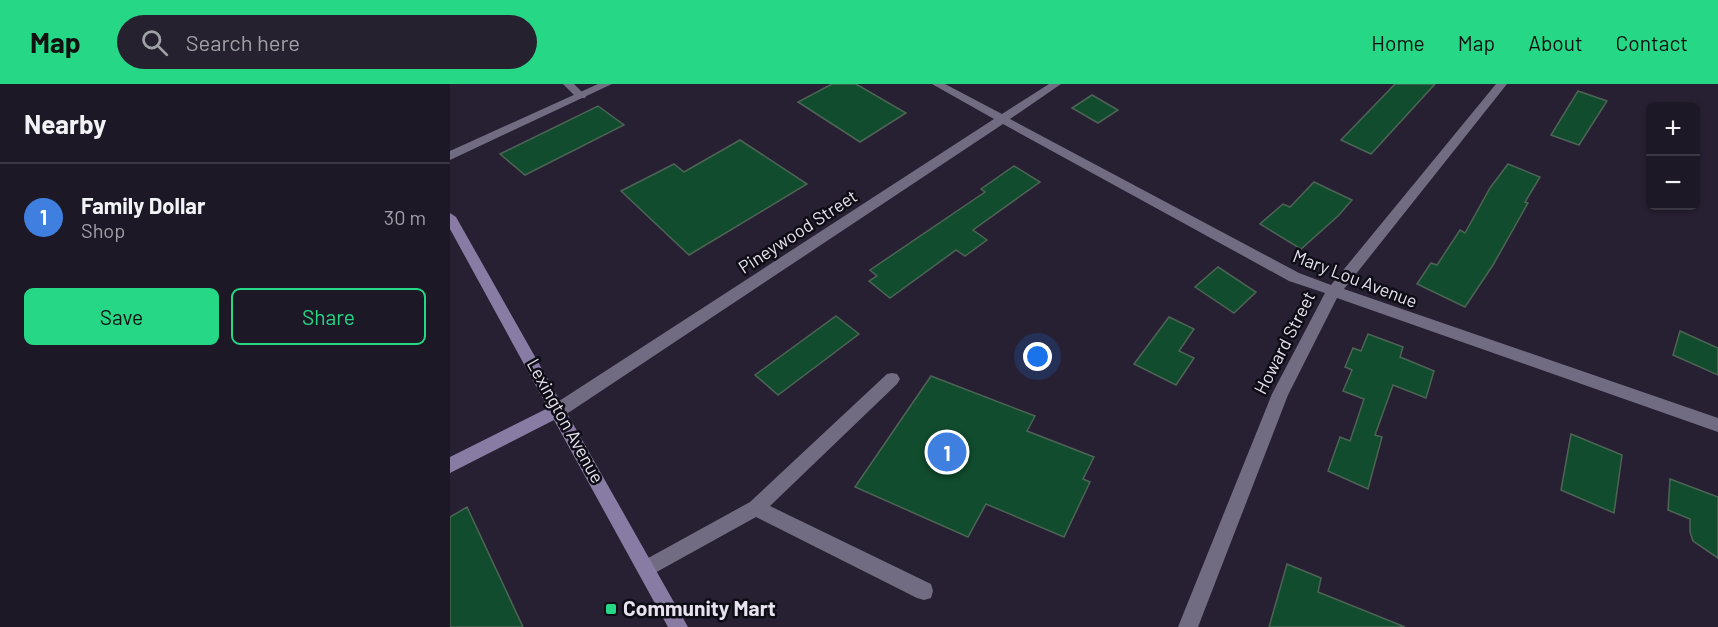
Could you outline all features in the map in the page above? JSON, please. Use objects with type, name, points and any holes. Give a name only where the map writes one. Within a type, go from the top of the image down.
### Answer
[{"type":"main road","name":"Lexington Avenue","points":[[450,217],[678,627]]},
{"type":"main road","points":[[450,465],[559,410]]},
{"type":"street","points":[[568,84],[581,96]]},
{"type":"street","points":[[450,156],[608,84]]},
{"type":"street","name":"Mary Lou Avenue","points":[[937,84],[1294,278],[1718,425]]},
{"type":"street","name":"Pineywood Street","points":[[559,410],[1056,84]]},
{"type":"street","name":"Howard Street","points":[[1188,627],[1280,394],[1333,292],[1502,84]]},
{"type":"street","points":[[646,568],[756,508],[892,380]]},
{"type":"street","points":[[756,508],[924,591]]},
{"type":"building","points":[[832,84],[856,84],[906,113],[860,142],[798,102]]},
{"type":"building","points":[[1395,84],[1435,84],[1371,154],[1341,140]]},
{"type":"building","points":[[1578,91],[1607,101],[1579,145],[1551,135]]},
{"type":"building","points":[[1092,95],[1118,110],[1098,123],[1072,108]]},
{"type":"building","points":[[598,106],[624,125],[525,175],[500,154]]},
{"type":"building","points":[[740,140],[807,184],[689,255],[621,191],[674,164],[684,172]]},
{"type":"building","points":[[1508,164],[1540,177],[1493,265],[1465,307],[1417,284],[1431,263],[1437,265],[1460,230],[1465,233],[1490,188]]},
{"type":"building","points":[[1014,166],[1040,182],[973,230],[987,240],[965,256],[956,250],[890,298],[869,281],[877,276],[870,270],[985,192],[981,189]]},
{"type":"building","points":[[1314,182],[1352,200],[1338,216],[1301,249],[1260,224],[1283,204],[1290,207]]},
{"type":"building","points":[[1218,267],[1256,292],[1234,313],[1195,287]]},
{"type":"building","points":[[836,316],[859,334],[778,395],[755,375]]},
{"type":"building","points":[[1169,317],[1194,329],[1179,351],[1194,358],[1176,385],[1134,364]]},
{"type":"building","points":[[1680,331],[1718,348],[1718,375],[1673,355]]},
{"type":"building","points":[[1368,334],[1403,347],[1400,357],[1434,371],[1426,398],[1393,385],[1375,435],[1382,437],[1368,489],[1328,471],[1340,437],[1350,441],[1364,399],[1343,391],[1352,370],[1345,367],[1353,348],[1361,351]]},
{"type":"building","points":[[931,376],[1035,416],[1027,431],[1094,457],[1083,479],[1090,482],[1064,537],[986,504],[968,537],[855,487]]},
{"type":"building","points":[[1571,434],[1622,455],[1614,513],[1561,490]]},
{"type":"building","points":[[1670,479],[1718,497],[1718,558],[1693,541],[1690,519],[1668,510]]},
{"type":"building","points":[[467,507],[523,627],[450,627],[450,517]]},
{"type":"building","points":[[1287,564],[1321,578],[1318,592],[1405,627],[1269,627]]},
{"type":"place","name":"Family Dollar","points":[[947,452]]},
{"type":"place","name":"Community Mart","points":[[611,609]]}]
